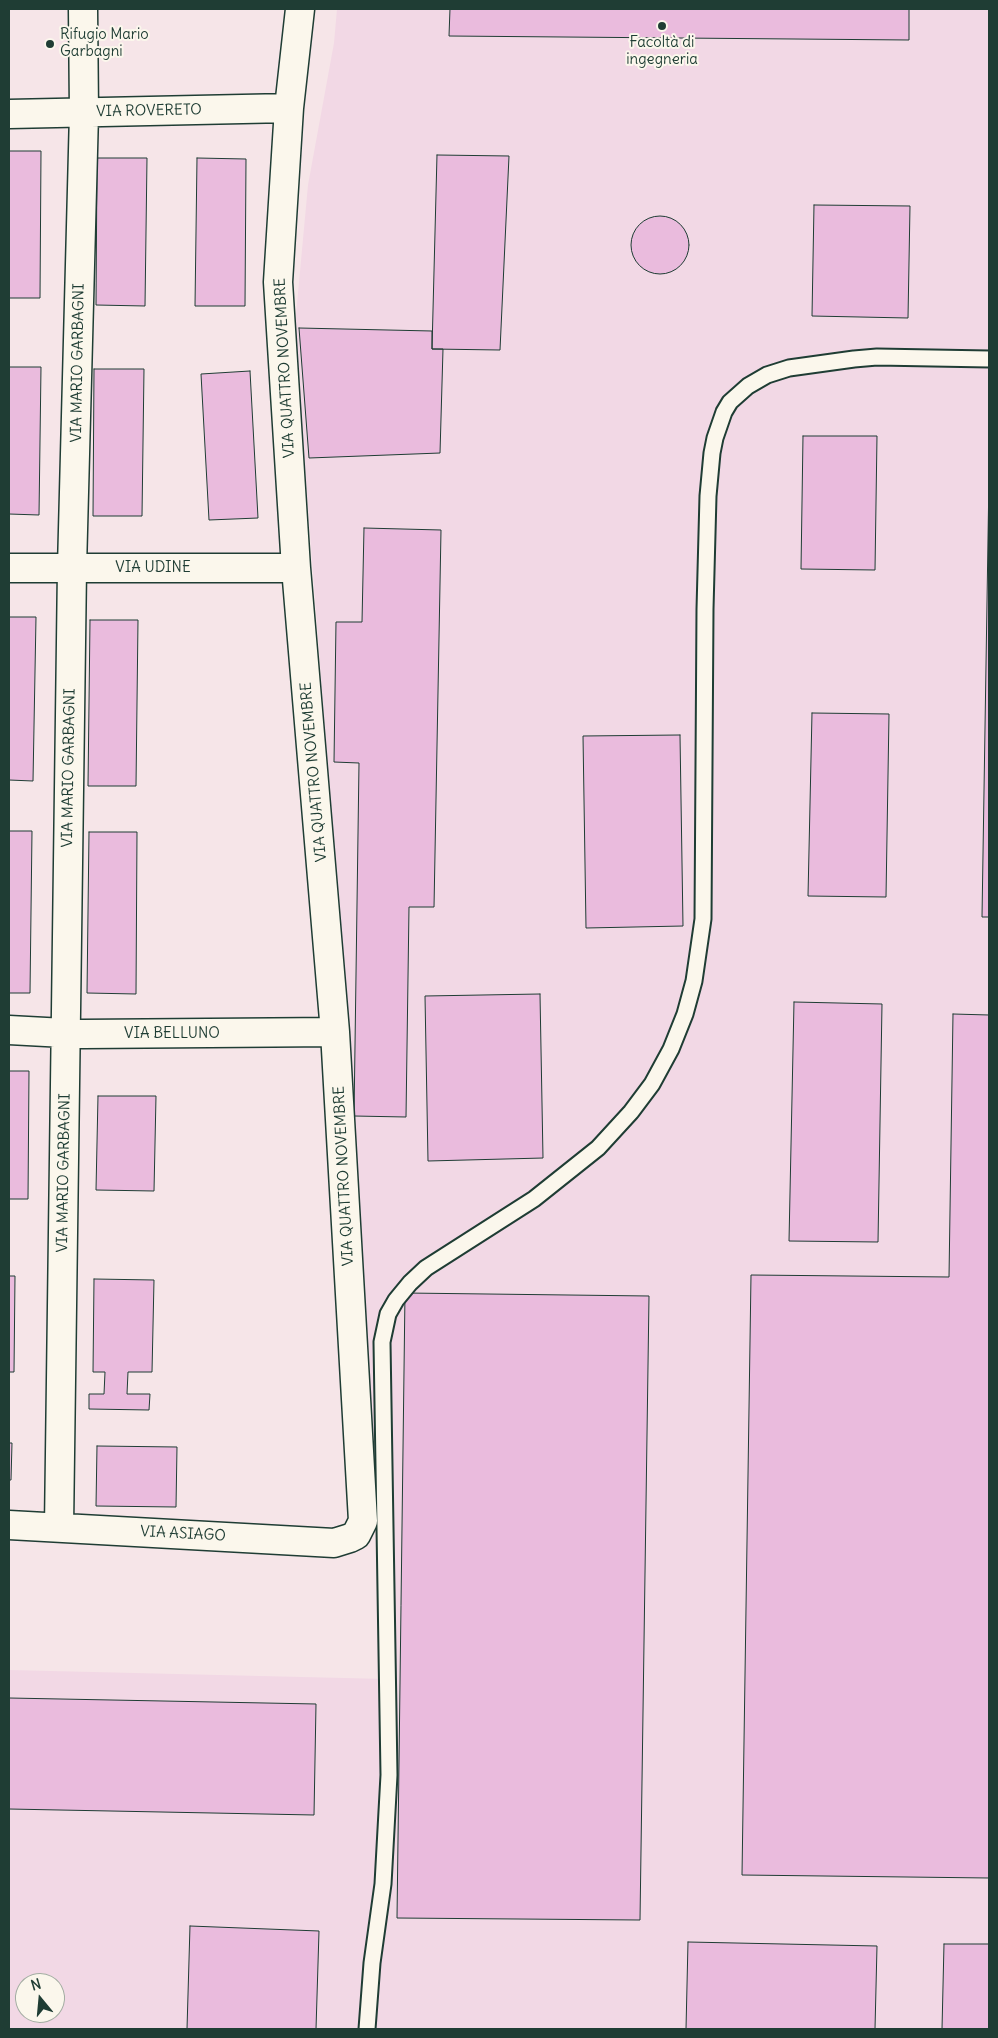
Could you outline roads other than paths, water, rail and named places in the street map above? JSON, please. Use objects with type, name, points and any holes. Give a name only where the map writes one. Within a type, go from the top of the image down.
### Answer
[{"type":"street","name":"VIA MARIO GARBAGNI","points":[[59,1527],[72,568],[84,113],[83,9]]},
{"type":"street","name":"VIA QUATTRO NOVEMBRE","points":[[300,9],[289,108],[278,282],[296,568],[336,1032],[364,1511],[363,1520],[356,1534]]},
{"type":"street","name":"VIA ROVERETO","points":[[9,114],[289,108]]},
{"type":"street","name":"VIA UDINE","points":[[9,568],[296,568]]},
{"type":"street","name":"VIA BELLUNO","points":[[9,1030],[65,1034],[336,1032]]},
{"type":"street","name":"VIA ASIAGO","points":[[9,1525],[334,1543],[356,1534]]},
{"type":"lane","points":[[367,2029],[372,1963],[383,1884],[390,1775],[382,1342],[384,1327],[388,1314],[396,1300],[426,1268],[534,1199],[598,1148],[631,1112],[652,1084],[671,1049],[685,1014],[696,973],[703,919],[706,536],[712,453],[719,424],[730,402],[748,386],[767,375],[789,368],[854,359],[989,359]]},
{"type":"place","name":"Facoltà di ingegneria","points":[[662,26]]},
{"type":"place","name":"Rifugio Mario Garbagni","points":[[50,44]]}]
